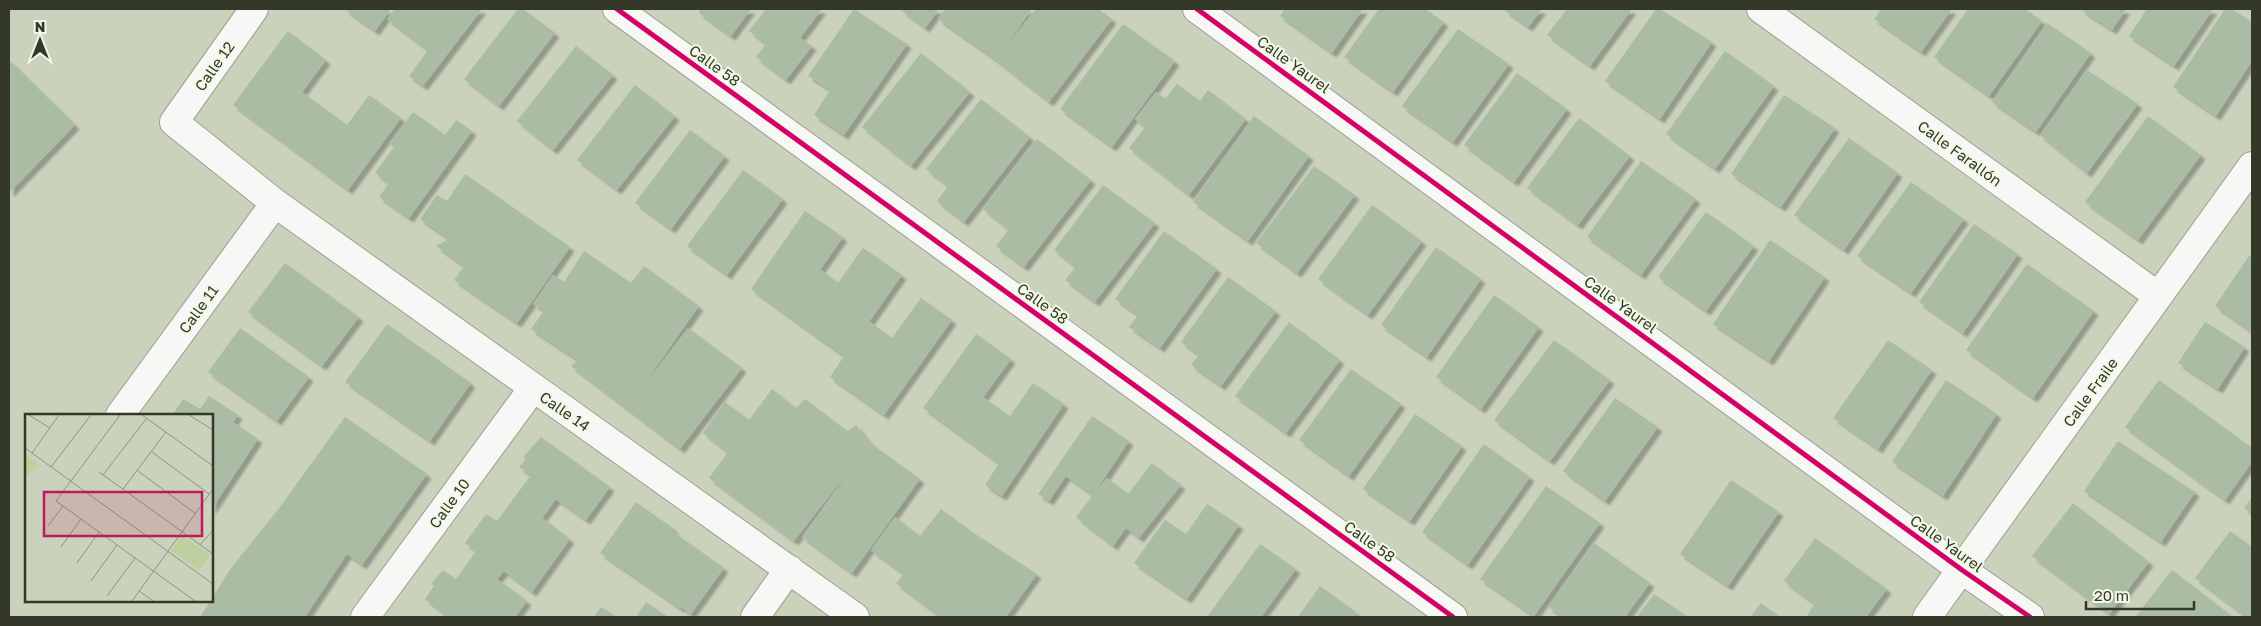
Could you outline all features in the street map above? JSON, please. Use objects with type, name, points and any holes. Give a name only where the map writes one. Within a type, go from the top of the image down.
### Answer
[{"type":"street","name":"Calle 12","points":[[174,122],[254,9]]},
{"type":"street","name":"Calle 58","points":[[617,9],[1453,617]]},
{"type":"street","name":"Calle Yaurel","points":[[1197,9],[1962,570],[2030,617]]},
{"type":"street","name":"Calle Farallón","points":[[1761,9],[2158,296]]},
{"type":"street","name":"Calle 14","points":[[174,122],[275,203],[855,617]]},
{"type":"street","name":"Calle Fraile","points":[[1927,617],[2252,166]]},
{"type":"street","name":"Calle 11","points":[[121,414],[275,203]]},
{"type":"street","name":"Calle 10","points":[[365,617],[533,388]]},
{"type":"street","points":[[755,617],[789,569]]},
{"type":"building","points":[[344,9],[391,9],[375,31]]},
{"type":"building","points":[[395,9],[482,9],[423,86],[409,76],[428,50],[387,19]]},
{"type":"building","points":[[518,9],[523,9],[555,33],[499,106],[464,79]]},
{"type":"building","points":[[701,9],[751,9],[731,36],[699,13]]},
{"type":"building","points":[[766,9],[822,9],[800,38],[812,46],[786,80],[756,57],[766,44],[749,31]]},
{"type":"building","points":[[854,9],[907,44],[844,135],[814,115],[830,90],[808,76]]},
{"type":"building","points":[[900,9],[939,9],[925,28]]},
{"type":"building","points":[[945,9],[1032,9],[1003,50],[1036,9],[1098,9],[1112,19],[1049,102],[996,60],[938,19]]},
{"type":"building","points":[[1285,9],[1363,9],[1332,53],[1280,16]]},
{"type":"building","points":[[1379,9],[1425,9],[1444,22],[1393,92],[1344,57]]},
{"type":"building","points":[[1503,9],[1542,9],[1528,27]]},
{"type":"building","points":[[1567,9],[1632,9],[1590,66],[1547,35]]},
{"type":"building","points":[[1656,9],[1660,9],[1712,42],[1660,119],[1605,81]]},
{"type":"building","points":[[1881,9],[1952,9],[1921,52],[1874,19]]},
{"type":"building","points":[[1968,9],[2025,9],[2042,21],[1989,96],[1934,57]]},
{"type":"building","points":[[2080,9],[2126,9],[2112,30]]},
{"type":"building","points":[[2147,9],[2213,9],[2174,66],[2129,36]]},
{"type":"building","points":[[2225,9],[2232,9],[2252,22],[2252,61],[2216,116],[2173,87]]},
{"type":"building","points":[[2047,23],[2091,53],[2036,132],[1992,102]]},
{"type":"building","points":[[1123,24],[1175,61],[1112,147],[1060,109]]},
{"type":"building","points":[[1458,29],[1509,64],[1453,142],[1402,106]]},
{"type":"building","points":[[288,31],[326,60],[302,92],[347,125],[369,95],[401,118],[348,190],[233,105]]},
{"type":"building","points":[[576,46],[613,75],[553,150],[517,121]]},
{"type":"building","points":[[1725,51],[1774,86],[1715,169],[1666,134]]},
{"type":"building","points":[[921,53],[970,92],[911,166],[862,127]]},
{"type":"building","points":[[9,60],[75,125],[10,192],[9,191]]},
{"type":"building","points":[[2087,70],[2138,104],[2087,173],[2040,135]]},
{"type":"building","points":[[1517,73],[1567,109],[1514,182],[1464,145]]},
{"type":"building","points":[[1177,84],[1200,101],[1208,90],[1246,119],[1189,195],[1129,148],[1145,127],[1135,119],[1156,92],[1165,99]]},
{"type":"building","points":[[635,85],[675,116],[617,190],[577,160]]},
{"type":"building","points":[[1784,95],[1835,128],[1781,207],[1731,174]]},
{"type":"building","points":[[981,99],[1030,137],[964,222],[937,201],[948,186],[926,169]]},
{"type":"building","points":[[413,112],[445,135],[456,120],[472,131],[409,218],[379,197],[389,183],[375,173],[394,147],[389,144]]},
{"type":"building","points":[[1254,116],[1309,156],[1248,241],[1193,202]]},
{"type":"building","points":[[2148,116],[2201,155],[2138,240],[2085,202]]},
{"type":"building","points":[[1579,118],[1630,156],[1578,225],[1527,188]]},
{"type":"building","points":[[690,130],[725,156],[671,229],[635,203]]},
{"type":"building","points":[[1849,138],[1898,173],[1844,250],[1794,215]]},
{"type":"building","points":[[1037,139],[1091,180],[1024,267],[996,246],[1009,229],[983,209]]},
{"type":"building","points":[[1641,161],[1696,199],[1641,275],[1587,237]]},
{"type":"building","points":[[1314,166],[1355,195],[1297,273],[1256,243]]},
{"type":"building","points":[[743,170],[783,199],[727,275],[687,246]]},
{"type":"building","points":[[465,174],[570,247],[517,323],[454,280],[464,266],[436,246],[449,239],[420,219],[437,195],[447,201]]},
{"type":"building","points":[[1911,182],[1964,219],[1911,293],[1857,256]]},
{"type":"building","points":[[1103,185],[1155,223],[1095,302],[1065,280],[1076,267],[1054,250]]},
{"type":"building","points":[[1372,205],[1422,241],[1368,315],[1318,279]]},
{"type":"building","points":[[805,211],[843,237],[803,294],[821,270],[838,283],[863,248],[902,275],[864,329],[870,322],[892,338],[921,298],[952,320],[884,415],[830,377],[844,356],[751,289]]},
{"type":"building","points":[[1706,212],[1754,246],[1706,311],[1658,277]]},
{"type":"building","points":[[1974,224],[2018,254],[1963,333],[1919,302]]},
{"type":"building","points":[[1164,231],[1217,269],[1160,348],[1129,327],[1138,315],[1115,299]]},
{"type":"building","points":[[1770,240],[1825,277],[1769,361],[1713,324]]},
{"type":"building","points":[[1436,247],[1481,279],[1427,357],[1381,325]]},
{"type":"building","points":[[584,251],[631,283],[644,266],[699,306],[635,397],[688,328],[742,368],[680,449],[571,366],[578,360],[531,329],[544,311],[533,304],[553,275],[564,282]]},
{"type":"building","points":[[2249,256],[2252,257],[2252,332],[2215,306]]},
{"type":"building","points":[[285,263],[359,317],[322,366],[248,312]]},
{"type":"building","points":[[2027,264],[2094,311],[2033,398],[1966,350]]},
{"type":"building","points":[[1228,277],[1276,311],[1221,386],[1191,365],[1199,355],[1181,342]]},
{"type":"building","points":[[1494,295],[1539,327],[1481,409],[1436,377]]},
{"type":"building","points":[[1289,322],[1340,360],[1286,433],[1235,396]]},
{"type":"building","points":[[2205,322],[2245,347],[2218,389],[2178,363]]},
{"type":"building","points":[[387,324],[471,383],[430,441],[345,382]]},
{"type":"building","points":[[240,328],[309,377],[277,421],[208,372]]},
{"type":"building","points":[[976,334],[1011,359],[971,414],[984,398],[1010,416],[1033,383],[1064,404],[1002,496],[985,485],[999,463],[923,408]]},
{"type":"building","points":[[1554,340],[1610,380],[1550,461],[1494,420]]},
{"type":"building","points":[[1888,340],[1932,370],[1878,449],[1833,418]]},
{"type":"building","points":[[1351,369],[1401,404],[1349,476],[1299,440]]},
{"type":"building","points":[[1946,380],[1997,414],[1943,496],[1892,462]]},
{"type":"building","points":[[2159,380],[2252,448],[2252,462],[2225,500],[2125,427]]},
{"type":"building","points":[[772,389],[796,408],[805,399],[847,431],[856,425],[870,443],[920,479],[852,573],[802,537],[859,458],[794,541],[709,478],[728,452],[703,433],[725,402],[749,420]]},
{"type":"building","points":[[209,396],[238,415],[233,422],[258,439],[212,508],[212,414],[173,414],[183,399],[200,409]]},
{"type":"building","points":[[1615,398],[1658,427],[1605,501],[1563,471]]},
{"type":"building","points":[[1415,414],[1462,446],[1410,521],[1363,489]]},
{"type":"building","points":[[1092,416],[1129,441],[1095,492],[1107,478],[1128,494],[1152,463],[1181,485],[1139,538],[1126,528],[1113,546],[1076,517],[1093,495],[1066,476],[1049,501],[1038,494]]},
{"type":"building","points":[[345,417],[427,474],[362,565],[347,554],[305,617],[200,617],[210,601],[212,601],[231,568],[280,507]]},
{"type":"building","points":[[541,437],[610,487],[586,520],[556,499],[542,518],[570,539],[532,592],[504,571],[497,579],[527,601],[515,617],[449,617],[425,599],[434,586],[431,584],[443,570],[456,579],[476,551],[465,543],[486,514],[497,521],[531,475],[519,467],[526,459],[523,457]]},
{"type":"building","points":[[2118,441],[2195,492],[2161,542],[2084,491]]},
{"type":"building","points":[[1484,444],[1530,477],[1468,565],[1422,532]]},
{"type":"building","points":[[1731,480],[1779,512],[1728,586],[1680,554]]},
{"type":"building","points":[[1546,486],[1600,523],[1534,616],[1480,579]]},
{"type":"building","points":[[2252,497],[2252,514],[2244,508]]},
{"type":"building","points":[[636,502],[674,529],[672,531],[724,568],[691,614],[600,553]]},
{"type":"building","points":[[2073,503],[2149,562],[2109,614],[2032,556]]},
{"type":"building","points":[[1207,504],[1239,525],[1187,599],[1134,563],[1165,520],[1186,534]]},
{"type":"building","points":[[941,509],[972,532],[1037,574],[1006,617],[941,617],[896,583],[904,574],[871,550],[895,517],[920,536]]},
{"type":"building","points":[[2230,531],[2252,547],[2252,617],[2247,617],[2195,578]]},
{"type":"building","points":[[1815,538],[1887,589],[1866,617],[1811,617],[1807,615],[1815,604],[1784,581]]},
{"type":"building","points":[[1594,543],[1650,583],[1625,617],[1563,617],[1548,607]]},
{"type":"building","points":[[1260,544],[1296,569],[1261,617],[1207,617]]},
{"type":"building","points":[[2172,570],[2233,617],[2136,616]]},
{"type":"building","points":[[1320,586],[1357,613],[1354,617],[1298,617]]},
{"type":"building","points":[[1654,594],[1688,617],[1637,617]]},
{"type":"building","points":[[646,602],[668,617],[636,617]]},
{"type":"building","points":[[1761,603],[1769,609],[1780,617],[1750,617]]},
{"type":"building","points":[[601,607],[617,617],[594,617]]},
{"type":"cycle path","points":[[617,9],[1453,617]]},
{"type":"cycle path","points":[[1197,9],[1962,570],[2030,617]]}]
